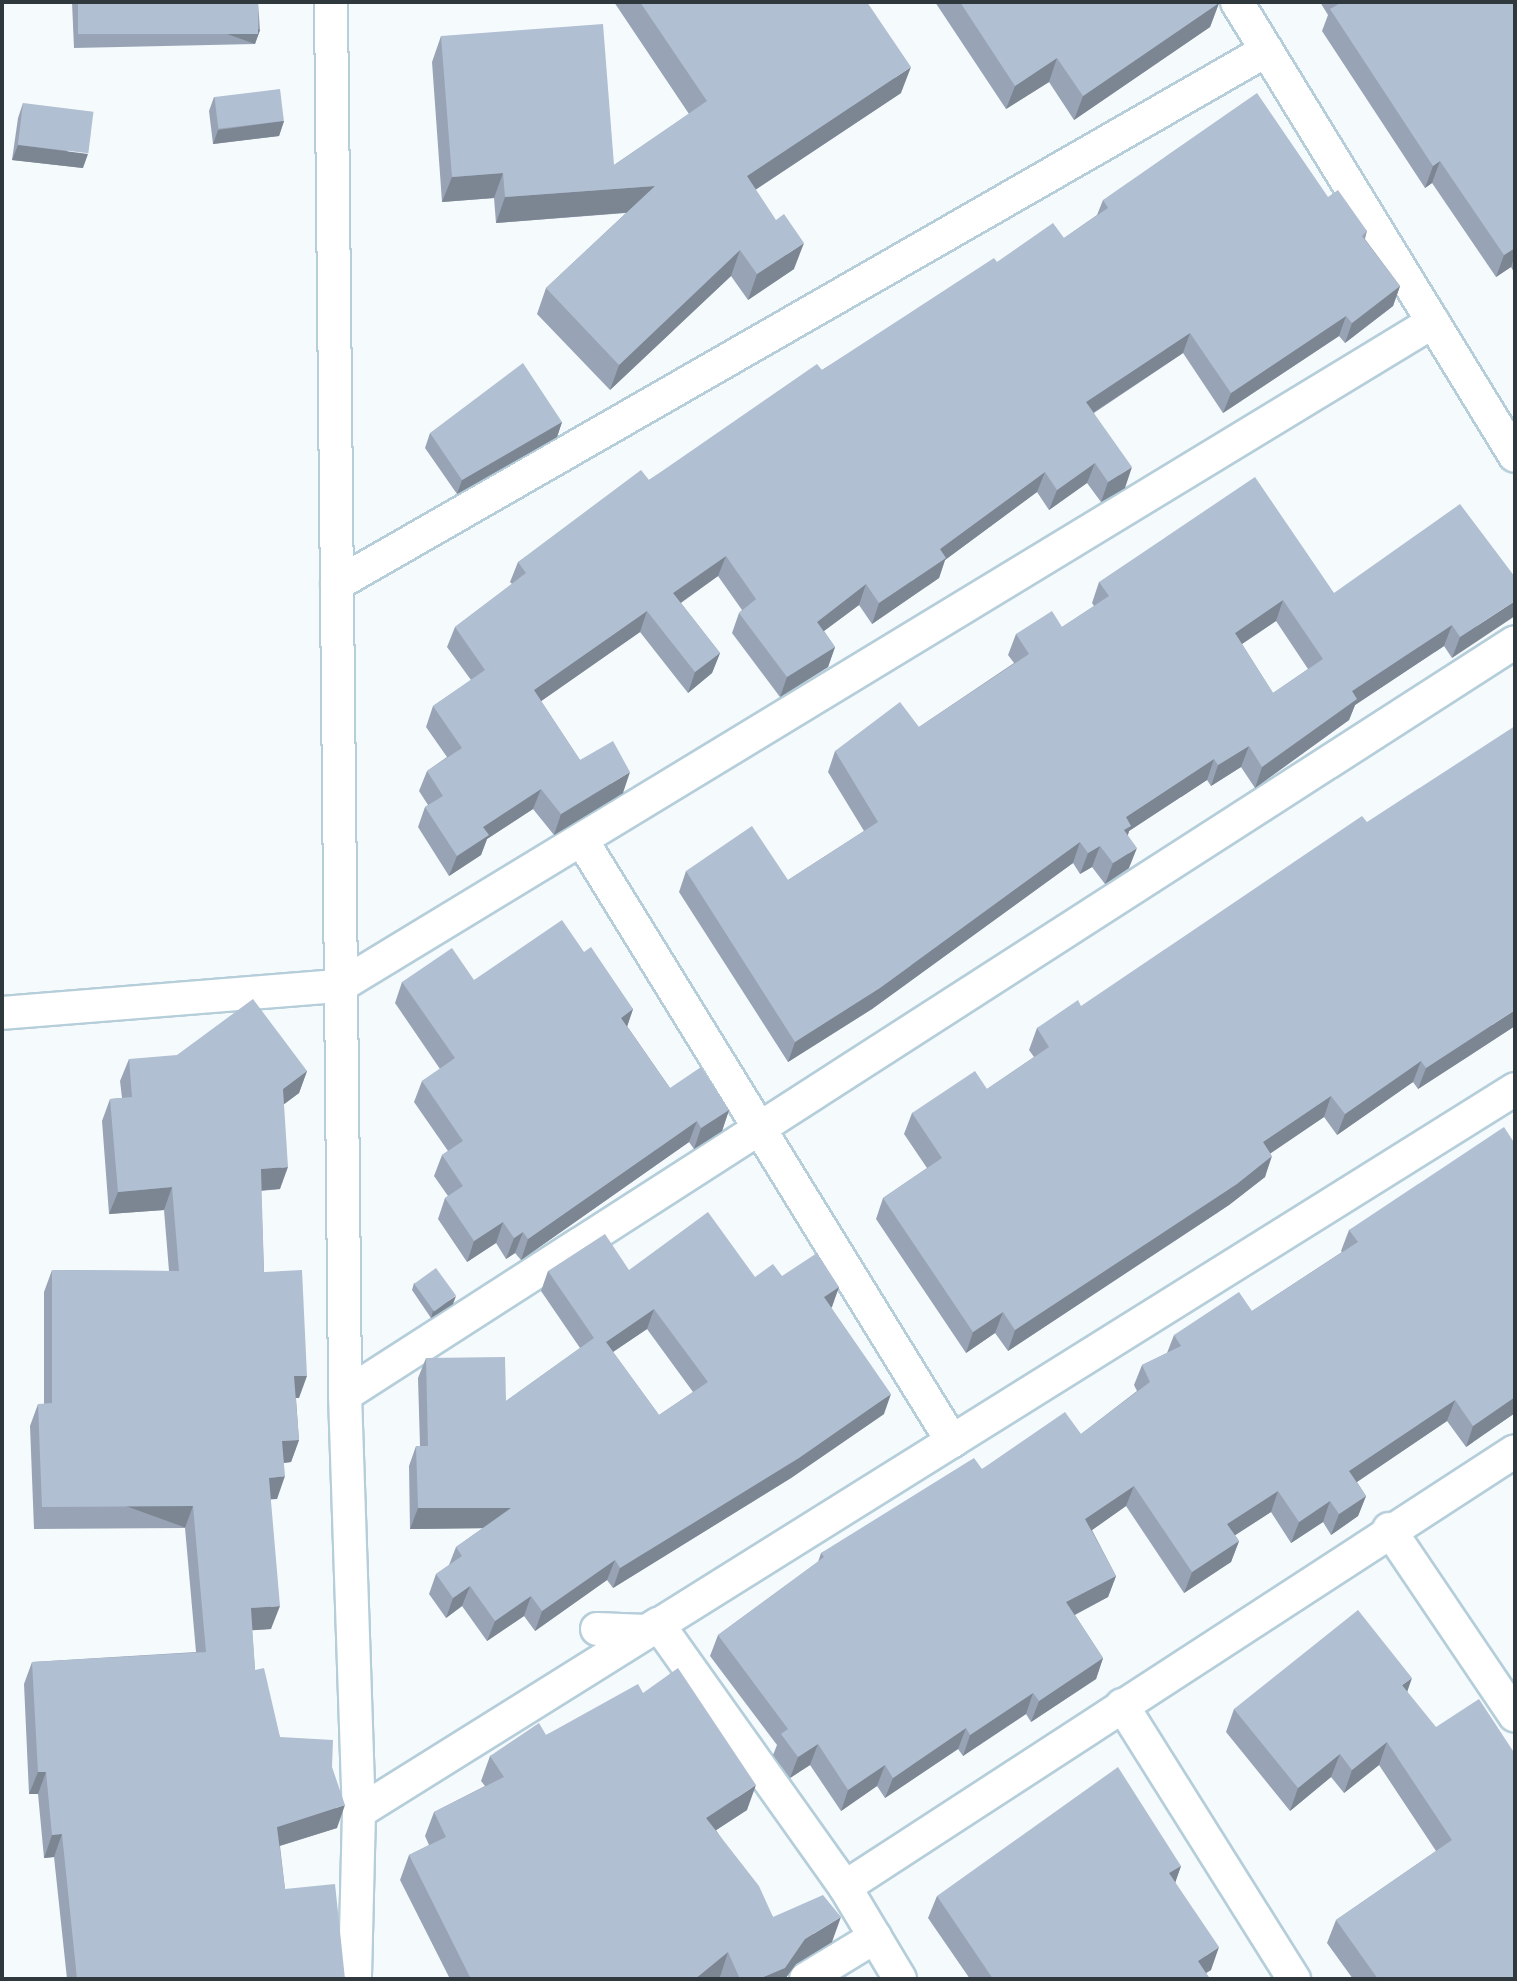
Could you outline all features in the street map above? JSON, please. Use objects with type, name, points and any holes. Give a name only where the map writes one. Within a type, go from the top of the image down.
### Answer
[{"type":"street","points":[[331,2],[345,1395],[359,1812],[355,1979]]},
{"type":"street","points":[[1237,2],[1515,456]]},
{"type":"street","points":[[337,584],[1267,50]]},
{"type":"street","points":[[2,1013],[340,986],[583,842],[1433,322]]},
{"type":"street","points":[[345,1395],[1515,642]]},
{"type":"street","points":[[583,842],[757,1130],[953,1441]]},
{"type":"street","points":[[359,1812],[1515,1089]]},
{"type":"street","points":[[845,1887],[1389,1529],[1515,1451]]},
{"type":"street","points":[[1389,1529],[1515,1716]]},
{"type":"street","points":[[597,1629],[646,1631],[658,1624]]},
{"type":"street","points":[[658,1624],[845,1887],[901,1979]]},
{"type":"street","points":[[1122,1704],[1294,1979]]},
{"type":"street","points":[[806,1979],[875,1937]]},
{"type":"building","points":[[78,2],[258,2],[258,34],[78,34]]},
{"type":"building","points":[[640,2],[867,2],[911,67],[747,176],[776,220],[784,214],[804,243],[757,274],[740,250],[619,365],[546,288],[655,186],[505,197],[503,173],[452,177],[441,36],[603,24],[614,165],[707,101]]},
{"type":"building","points":[[960,2],[1219,3],[1083,96],[1057,58],[1015,86]]},
{"type":"building","points":[[1342,2],[1515,2],[1515,248],[1504,255],[1440,161],[1433,166],[1330,9]]},
{"type":"building","points":[[280,89],[284,121],[218,129],[214,97]]},
{"type":"building","points":[[1257,93],[1328,197],[1338,190],[1367,231],[1362,236],[1400,286],[1352,323],[1346,316],[1231,393],[1190,333],[1086,402],[1132,467],[1108,482],[1095,463],[1057,490],[1045,472],[940,549],[946,558],[879,603],[866,584],[817,622],[835,647],[787,677],[739,613],[756,599],[726,556],[673,593],[720,653],[695,672],[647,611],[534,690],[580,760],[613,741],[630,772],[561,814],[541,789],[483,827],[489,835],[457,856],[425,807],[443,796],[427,771],[462,748],[433,706],[485,670],[455,627],[526,573],[518,562],[641,470],[649,480],[817,364],[822,370],[994,258],[997,262],[1053,223],[1064,238],[1108,208],[1103,200]]},
{"type":"building","points":[[23,103],[93,112],[88,153],[18,145]]},
{"type":"building","points":[[523,363],[562,422],[462,480],[430,433]]},
{"type":"building","points":[[1255,477],[1334,593],[1460,504],[1515,577],[1515,601],[1460,637],[1452,625],[1352,691],[1357,699],[1262,767],[1249,746],[1218,765],[1214,759],[1126,817],[1131,826],[1124,830],[1137,848],[1113,863],[1100,846],[1088,853],[1080,842],[880,988],[795,1042],[686,871],[752,826],[788,880],[878,822],[835,751],[900,702],[919,727],[1029,654],[1016,634],[1052,611],[1062,627],[1109,596],[1099,582]],"holes":[[[1283,600],[1323,659],[1273,693],[1235,633]]]},
{"type":"building","points":[[1515,726],[1515,1010],[1426,1068],[1421,1061],[1345,1114],[1331,1096],[1263,1142],[1272,1156],[1237,1184],[1015,1330],[1003,1312],[973,1332],[883,1198],[942,1158],[912,1113],[975,1071],[987,1089],[1049,1047],[1037,1028],[1078,1000],[1081,1006],[1362,816],[1367,822]]},
{"type":"building","points":[[562,920],[584,952],[591,947],[633,1009],[621,1018],[670,1088],[701,1067],[729,1110],[701,1128],[697,1121],[528,1239],[523,1232],[514,1238],[503,1222],[474,1241],[445,1198],[463,1186],[442,1155],[463,1141],[422,1081],[455,1058],[402,982],[452,948],[474,980]]},
{"type":"building","points":[[253,999],[307,1071],[283,1089],[288,1167],[261,1169],[264,1272],[302,1270],[307,1376],[294,1376],[299,1440],[282,1441],[285,1476],[269,1478],[280,1606],[251,1608],[255,1670],[264,1668],[280,1737],[333,1740],[332,1767],[345,1805],[277,1827],[285,1889],[335,1884],[345,1979],[77,1979],[62,1834],[52,1835],[46,1772],[38,1772],[32,1662],[206,1652],[193,1506],[42,1507],[38,1404],[52,1403],[52,1270],[179,1271],[172,1187],[118,1192],[110,1099],[132,1097],[129,1059],[177,1055]]},
{"type":"building","points":[[1504,1127],[1515,1144],[1515,1397],[1473,1426],[1455,1400],[1349,1471],[1366,1496],[1339,1514],[1330,1501],[1299,1522],[1278,1491],[1227,1524],[1239,1541],[1192,1572],[1134,1486],[1085,1519],[1116,1576],[1066,1602],[1103,1658],[1039,1701],[1033,1693],[970,1735],[966,1728],[893,1778],[885,1765],[848,1790],[818,1744],[798,1757],[781,1734],[788,1729],[718,1635],[824,1557],[821,1553],[974,1458],[982,1469],[1065,1412],[1081,1434],[1150,1382],[1142,1365],[1181,1346],[1174,1335],[1239,1292],[1252,1311],[1358,1242],[1349,1230]]},
{"type":"building","points":[[708,1212],[755,1277],[773,1264],[782,1276],[817,1253],[839,1287],[824,1297],[891,1394],[799,1458],[620,1568],[615,1560],[542,1611],[531,1596],[495,1621],[470,1586],[453,1598],[436,1574],[462,1556],[456,1547],[511,1508],[418,1508],[416,1446],[428,1446],[426,1358],[505,1357],[506,1401],[594,1338],[548,1271],[605,1234],[629,1270]],"holes":[[[654,1309],[708,1382],[659,1415],[606,1342]]]},
{"type":"building","points":[[436,1268],[456,1296],[434,1311],[414,1284]]},
{"type":"building","points":[[1358,1610],[1412,1678],[1402,1685],[1436,1727],[1479,1699],[1515,1754],[1515,1979],[1378,1979],[1336,1920],[1452,1840],[1387,1742],[1352,1770],[1340,1754],[1298,1788],[1234,1709]]},
{"type":"building","points":[[678,1668],[756,1785],[706,1818],[759,1886],[773,1917],[823,1895],[841,1917],[805,1939],[785,1968],[759,1979],[740,1979],[728,1952],[695,1979],[471,1979],[409,1855],[446,1837],[434,1812],[504,1777],[490,1756],[539,1723],[546,1735],[638,1684],[643,1693]]},
{"type":"building","points":[[1118,1767],[1181,1866],[1169,1873],[1219,1947],[1198,1961],[1210,1979],[993,1979],[937,1896]]}]
